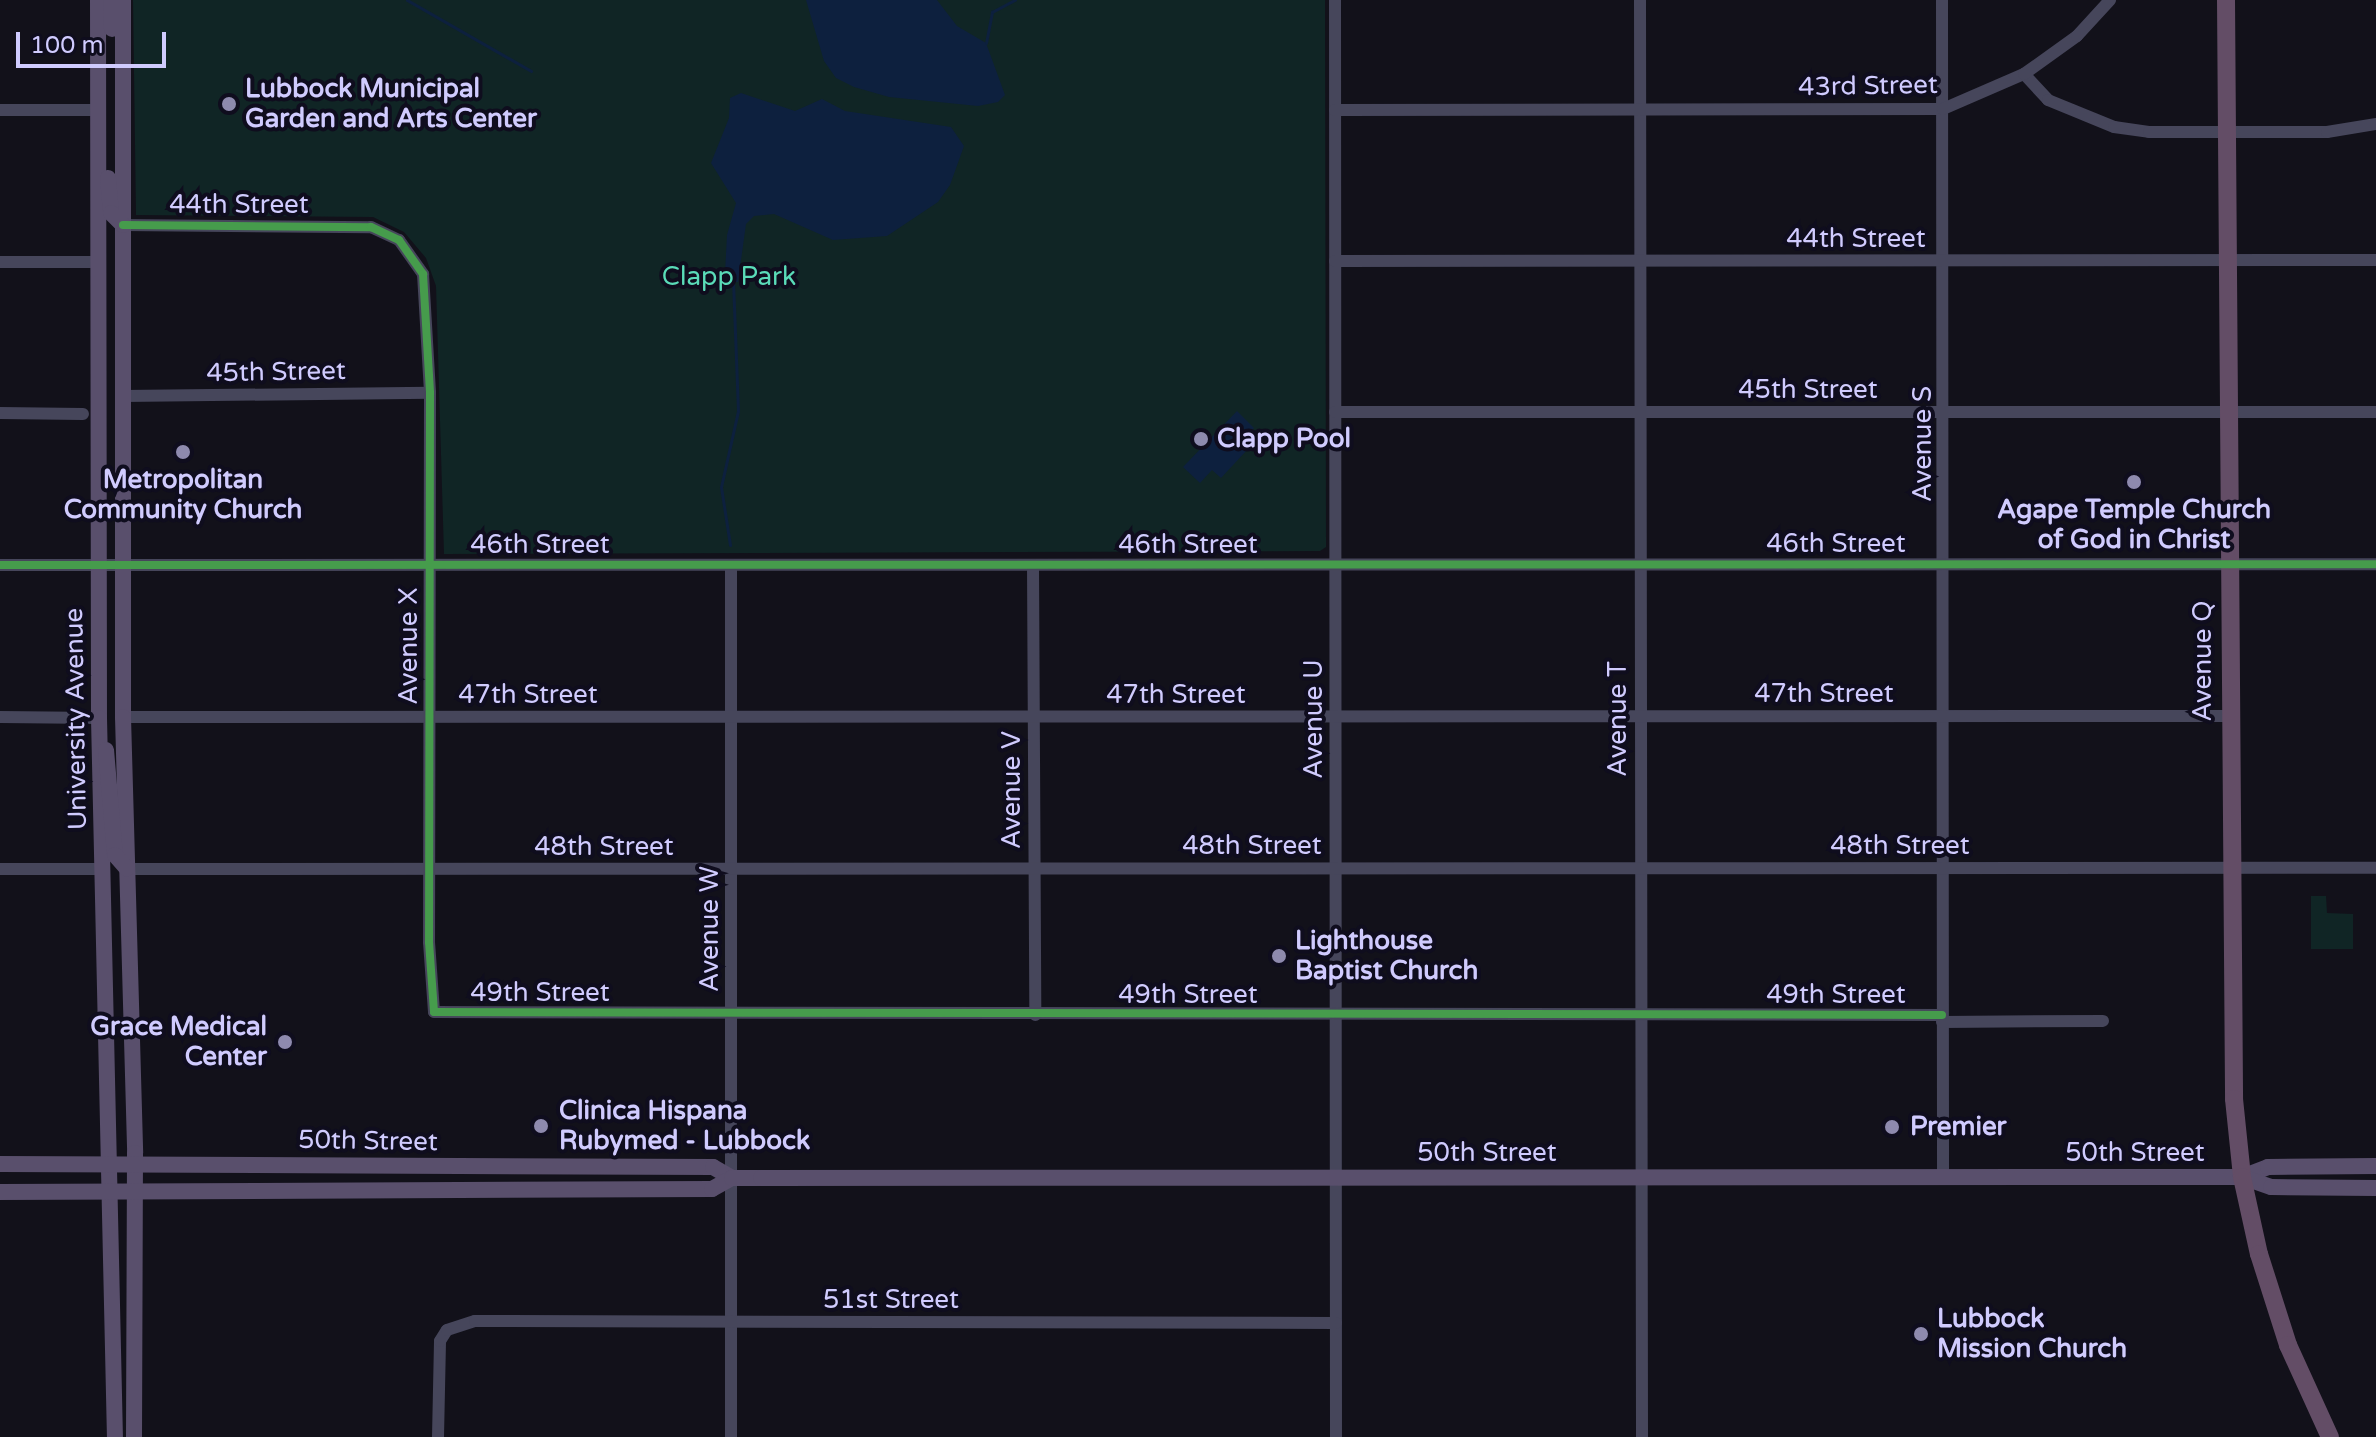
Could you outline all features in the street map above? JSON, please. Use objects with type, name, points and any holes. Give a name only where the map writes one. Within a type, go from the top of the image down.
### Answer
[{"type":"highway","name":"Avenue Q","points":[[2226,0],[2231,1055],[2242,1177],[2276,1309],[2330,1437]]},
{"type":"main road","name":"University Avenue","points":[[98,0],[99,718],[112,1163],[115,1437]]},
{"type":"main road","points":[[111,0],[122,109]]},
{"type":"main road","name":"University Avenue","points":[[123,0],[123,717],[135,1164],[134,1437]]},
{"type":"main road","points":[[98,110],[106,136],[110,210],[123,225]]},
{"type":"main road","points":[[99,718],[112,773],[115,855],[127,869]]},
{"type":"main road","points":[[108,986],[132,985]]},
{"type":"main road","name":"50th Street","points":[[0,1164],[713,1167],[732,1178]]},
{"type":"main road","name":"50th Street","points":[[2242,1177],[2268,1167],[2376,1166]]},
{"type":"main road","name":"50th Street","points":[[0,1192],[712,1189],[732,1178],[2242,1177],[2271,1187],[2376,1188]]},
{"type":"street","name":"Avenue U","points":[[1335,0],[1336,1437]]},
{"type":"street","name":"Avenue T","points":[[1640,0],[1642,1437]]},
{"type":"street","name":"Avenue S","points":[[1942,0],[1945,261],[1943,1177]]},
{"type":"street","name":"43rd Street","points":[[1335,110],[1943,109],[2024,74],[2077,36],[2110,0]]},
{"type":"street","points":[[2024,74],[2048,100],[2088,120],[2149,132],[2327,132],[2376,124]]},
{"type":"street","points":[[0,110],[98,110]]},
{"type":"street","name":"44th Street","points":[[123,225],[355,225]]},
{"type":"street","name":"Avenue X","points":[[355,225],[399,240],[418,263],[426,288],[430,393],[429,869],[434,1012]]},
{"type":"street","name":"44th Street","points":[[1335,261],[2376,260]]},
{"type":"street","points":[[0,262],[98,262]]},
{"type":"street","name":"45th Street","points":[[123,396],[430,393]]},
{"type":"street","name":"45th Street","points":[[1335,412],[2376,412]]},
{"type":"street","points":[[0,413],[83,414]]},
{"type":"street","name":"46th Street","points":[[0,565],[2376,564]]},
{"type":"street","name":"Avenue W","points":[[731,565],[731,1437]]},
{"type":"street","name":"Avenue V","points":[[1033,565],[1035,1015]]},
{"type":"street","name":"47th Street","points":[[123,717],[2229,716]]},
{"type":"street","points":[[0,717],[99,718]]},
{"type":"street","name":"48th Street","points":[[127,869],[2376,868]]},
{"type":"street","points":[[0,869],[103,869]]},
{"type":"street","name":"49th Street","points":[[434,1012],[1641,1015],[2103,1021]]},
{"type":"street","name":"51st Street","points":[[438,1437],[440,1341],[447,1330],[475,1321],[1336,1323]]},
{"type":"green space","name":"Clapp Park","points":[[133,0],[1325,0],[1326,547],[1320,551],[444,554],[436,286],[426,258],[404,232],[373,217],[136,215]]},
{"type":"green space","points":[[2311,896],[2326,896],[2327,913],[2353,914],[2353,949],[2311,949]]},
{"type":"water","points":[[806,0],[937,0],[957,26],[986,43],[1005,95],[998,102],[978,106],[889,97],[854,87],[836,78],[824,61]]},
{"type":"water","points":[[741,93],[795,111],[822,99],[845,111],[951,127],[964,146],[950,185],[938,202],[887,236],[833,240],[774,214],[754,216],[746,224],[738,282],[730,282],[725,273],[727,235],[736,203],[711,163],[729,118],[730,98]]},
{"type":"water","points":[[1237,411],[1254,428],[1241,442],[1248,449],[1221,478],[1212,470],[1200,483],[1183,467]]},
{"type":"waterway","points":[[407,0],[531,71]]},
{"type":"waterway","points":[[986,43],[992,12],[1015,0]]},
{"type":"waterway","points":[[730,545],[721,487],[738,411],[733,282]]},
{"type":"cycle path","points":[[123,225],[371,227],[399,240],[423,274],[430,393],[429,942],[434,1012],[1942,1015]]},
{"type":"cycle path","points":[[0,565],[2376,564]]},
{"type":"place","name":"Lubbock Municipal Garden and Arts Center","points":[[229,104]]},
{"type":"place","name":"Clapp Pool","points":[[1201,439]]},
{"type":"place","name":"Metropolitan Community Church","points":[[183,452]]},
{"type":"place","name":"Agape Temple Church of God in Christ","points":[[2134,482]]},
{"type":"place","name":"Lighthouse Baptist Church","points":[[1279,956]]},
{"type":"place","name":"Grace Medical Center","points":[[285,1042]]},
{"type":"place","name":"Clinica Hispana Rubymed - Lubbock","points":[[541,1126]]},
{"type":"place","name":"Premier","points":[[1892,1127]]},
{"type":"place","name":"Lubbock Mission Church","points":[[1921,1334]]}]
